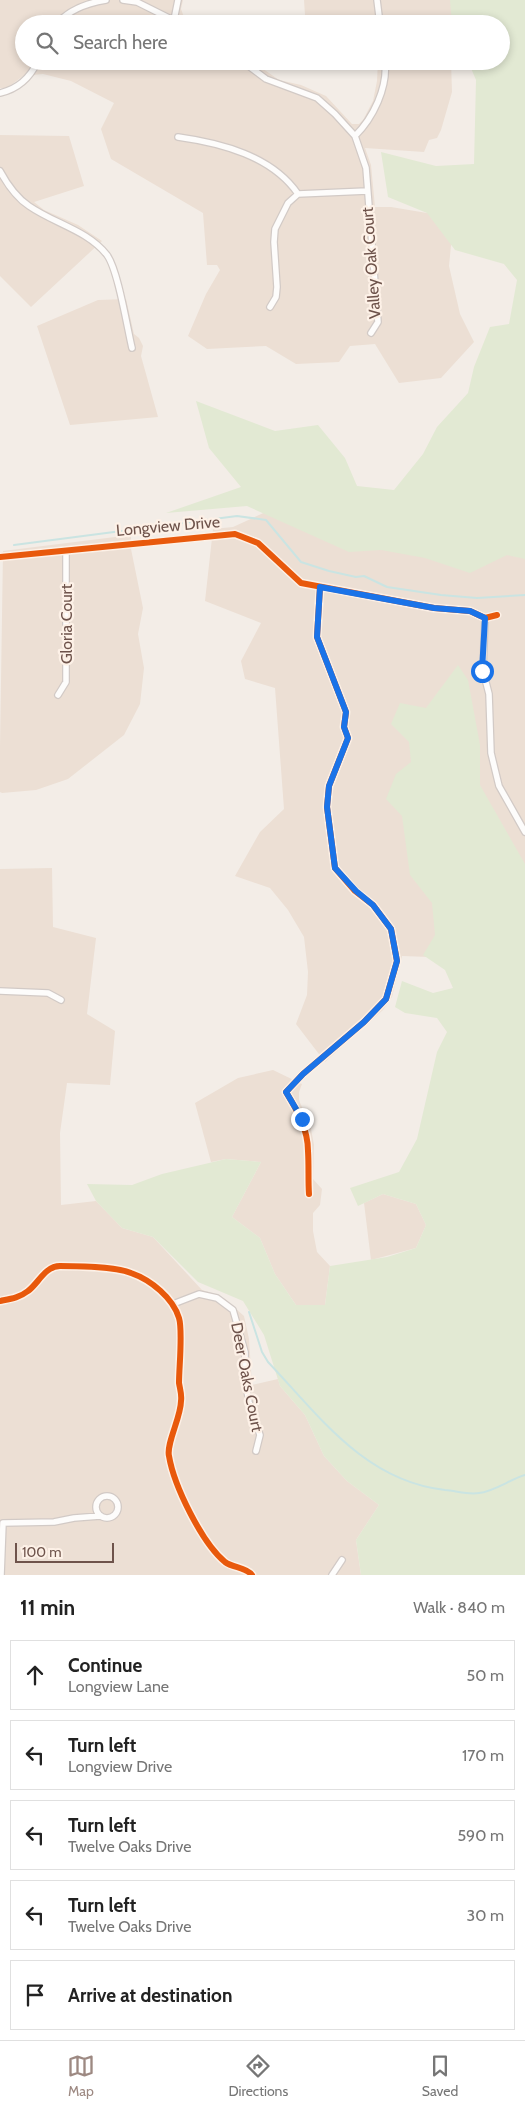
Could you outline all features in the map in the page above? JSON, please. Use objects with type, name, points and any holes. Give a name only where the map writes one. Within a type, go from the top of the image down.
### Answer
[{"type":"street","points":[[66,15],[76,9],[106,0]]},
{"type":"street","points":[[123,0],[137,2],[164,15]]},
{"type":"street","points":[[175,15],[178,0]]},
{"type":"street","points":[[377,0],[379,15]]},
{"type":"street","points":[[0,93],[9,91],[23,82],[32,70]]},
{"type":"street","points":[[254,70],[266,79],[317,98],[355,136],[367,124],[379,98],[384,70]]},
{"type":"street","name":"Valley Oak Court","points":[[355,136],[366,168],[378,322],[371,333]]},
{"type":"street","points":[[178,137],[210,143],[244,154],[267,165],[280,174],[298,194]]},
{"type":"street","points":[[0,171],[28,206],[95,242],[108,256],[115,272],[132,348]]},
{"type":"street","points":[[270,308],[276,296],[277,287],[275,229],[288,203],[298,194],[367,191]]},
{"type":"street","name":"Longview Drive","points":[[0,557],[235,534],[258,543],[300,583],[434,608],[470,611],[485,618]]},
{"type":"street","name":"Gloria Court","points":[[58,695],[66,682],[66,550]]},
{"type":"street","points":[[309,1194],[307,1175],[308,1149],[302,1119],[286,1092],[303,1074],[364,1022],[386,999],[397,961],[391,929],[373,905],[356,891],[335,868],[327,807],[329,786],[348,738],[344,727],[346,712],[317,637],[320,587]]},
{"type":"street","points":[[497,614],[485,618],[482,671],[489,694],[491,753],[499,786],[525,832]]},
{"type":"street","points":[[0,991],[48,993],[60,1000]]},
{"type":"street","points":[[0,1301],[16,1299],[29,1291],[45,1273],[57,1266],[130,1272],[161,1292],[173,1304],[180,1320],[179,1383],[181,1402],[168,1454],[176,1483],[207,1542],[227,1563],[252,1575]]},
{"type":"street","name":"Deer Oaks Court","points":[[173,1304],[199,1294],[217,1298],[233,1310],[245,1352],[245,1380],[249,1402],[260,1435],[256,1451]]},
{"type":"street","points":[[1,1575],[3,1523],[54,1522],[100,1516]]},
{"type":"street","points":[[332,1575],[342,1560]]},
{"type":"shaded area","points":[[0,0],[183,0],[181,9],[183,15],[15,15],[15,70],[265,70],[279,80],[301,85],[326,96],[352,124],[359,124],[363,120],[373,101],[378,70],[451,70],[452,92],[441,130],[437,138],[429,140],[424,152],[365,148],[371,165],[375,207],[391,207],[433,214],[452,235],[449,266],[460,314],[474,342],[441,378],[399,383],[375,344],[350,346],[339,362],[296,364],[266,346],[207,349],[188,336],[206,294],[220,270],[217,265],[207,265],[203,213],[111,159],[101,129],[114,103],[71,81],[43,74],[23,76],[7,88],[0,88]]},
{"type":"shaded area","points":[[304,0],[455,0],[456,12],[455,15],[305,15]]},
{"type":"shaded area","points":[[0,135],[69,136],[84,186],[34,202],[44,210],[78,225],[102,241],[31,307],[0,276]]},
{"type":"shaded area","points":[[126,299],[134,334],[139,338],[143,346],[141,356],[158,417],[70,425],[37,326],[98,300]]},
{"type":"shaded area","points":[[270,510],[525,544],[525,1025],[485,959],[402,956],[392,997],[383,1010],[325,1062],[296,1024],[307,995],[308,972],[304,937],[288,910],[270,888],[235,876],[260,832],[284,809],[275,688],[245,679],[241,661],[261,623],[205,601],[213,529],[233,527]]},
{"type":"shaded area","points":[[131,535],[131,549],[143,608],[138,634],[144,668],[140,704],[124,735],[68,779],[36,790],[0,792],[3,551]]},
{"type":"shaded area","points":[[52,868],[53,927],[96,938],[87,1014],[115,1031],[110,1085],[67,1083],[60,1133],[61,1205],[96,1201],[122,1228],[153,1237],[202,1290],[225,1299],[244,1316],[249,1339],[252,1385],[278,1379],[280,1386],[305,1415],[324,1456],[347,1481],[379,1505],[356,1540],[361,1575],[0,1575],[0,869]]},
{"type":"shaded area","points":[[273,1070],[302,1084],[299,1100],[311,1129],[314,1145],[313,1179],[322,1189],[320,1205],[313,1213],[313,1231],[317,1252],[330,1266],[325,1305],[296,1305],[275,1274],[260,1238],[232,1217],[261,1162],[226,1159],[211,1162],[195,1103],[238,1078]]},
{"type":"shaded area","points":[[383,1194],[416,1204],[426,1225],[416,1248],[371,1260],[364,1203]]},
{"type":"green space","points":[[450,0],[525,0],[525,559],[507,555],[470,573],[425,558],[381,550],[349,552],[247,506],[166,513],[241,487],[209,448],[196,401],[275,431],[318,425],[345,458],[357,486],[394,490],[423,454],[437,427],[468,393],[474,367],[490,327],[509,324],[517,280],[504,264],[455,250],[427,213],[388,197],[381,152],[436,166],[474,164],[476,80],[472,70],[510,70],[510,15],[451,15]]},
{"type":"green space","points":[[458,665],[468,680],[480,745],[480,785],[525,864],[525,1575],[361,1575],[356,1540],[379,1505],[347,1481],[324,1456],[305,1415],[280,1386],[264,1335],[243,1301],[198,1282],[153,1237],[122,1228],[96,1201],[87,1184],[132,1185],[162,1174],[226,1159],[261,1162],[232,1217],[260,1238],[275,1274],[296,1305],[325,1305],[330,1266],[387,1257],[416,1248],[426,1225],[416,1204],[383,1194],[358,1206],[350,1188],[399,1172],[417,1139],[437,1052],[447,1032],[437,1018],[405,1013],[395,1007],[402,981],[433,993],[453,988],[445,970],[423,955],[435,935],[432,903],[410,875],[402,816],[386,799],[396,774],[411,762],[409,742],[391,724],[400,703],[426,708]]},
{"type":"waterway","points":[[14,545],[237,516],[266,520],[301,562],[329,571],[356,577],[364,576],[387,587],[477,598],[525,595]]},
{"type":"waterway","points":[[249,1312],[262,1352],[268,1362],[306,1404],[346,1443],[368,1460],[391,1474],[417,1484],[471,1494],[490,1490],[525,1475]]},
{"type":"cycle path","points":[[0,557],[235,534],[258,543],[301,583],[434,608],[470,611],[485,618],[497,615]]},
{"type":"cycle path","points":[[309,1194],[308,1143],[298,1113],[286,1092],[303,1074],[364,1022],[386,999],[397,961],[391,929],[373,905],[355,891],[335,868],[327,807],[329,786],[348,738],[344,727],[346,712],[317,637],[320,587]]},
{"type":"cycle path","points":[[0,1301],[25,1293],[46,1272],[60,1266],[96,1267],[124,1271],[146,1280],[166,1297],[176,1311],[181,1331],[179,1383],[181,1399],[179,1415],[171,1438],[169,1451],[172,1468],[190,1513],[207,1542],[225,1562],[246,1570],[252,1575]]},
{"type":"route","points":[[302,1119],[286,1092],[303,1074],[364,1022],[386,999],[397,961],[391,929],[373,905],[356,891],[335,868],[327,807],[329,786],[348,738],[344,727],[346,712],[317,637],[320,587],[434,608],[470,611],[485,618],[482,671]]}]
